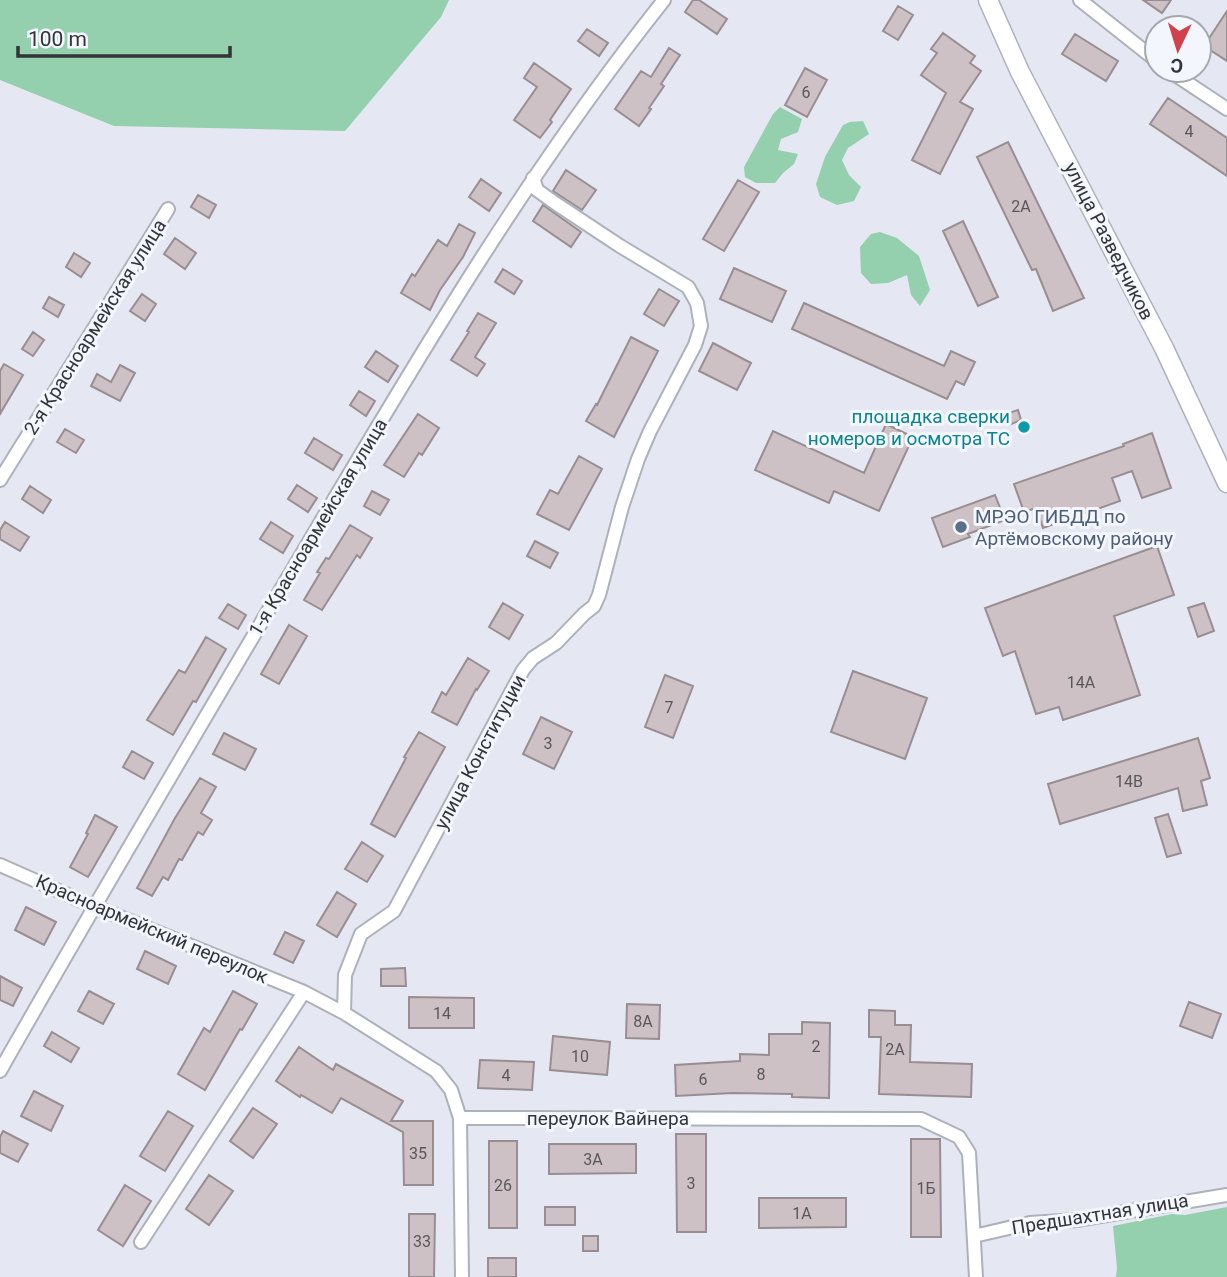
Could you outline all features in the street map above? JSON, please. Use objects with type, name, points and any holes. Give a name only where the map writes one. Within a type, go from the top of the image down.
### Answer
[{"type":"main road","name":"улица Разведчиков","points":[[988,0],[1020,72],[1164,348],[1227,483]]},
{"type":"street","name":"1-я Красноармейская улица","points":[[0,1071],[93,906],[438,326],[533,178],[664,0]]},
{"type":"street","points":[[1080,0],[1143,50]]},
{"type":"street","points":[[1189,84],[1227,109]]},
{"type":"street","name":"улица Конституции","points":[[344,1013],[345,975],[361,934],[394,911],[523,670],[533,658],[556,643],[594,606],[638,459],[695,345],[701,326],[696,303],[688,287],[555,203],[537,190],[533,178]]},
{"type":"street","name":"2-я Красноармейская улица","points":[[0,480],[168,209]]},
{"type":"street","name":"Красноармейский переулок","points":[[0,865],[304,992]]},
{"type":"street","points":[[141,1242],[304,992],[344,1013],[436,1071],[451,1090],[460,1118],[462,1277]]},
{"type":"street","name":"переулок Вайнера","points":[[460,1118],[921,1119],[959,1137],[969,1153],[974,1236]]},
{"type":"street","name":"Предшахтная улица","points":[[974,1236],[1030,1223],[1077,1220],[1227,1195]]},
{"type":"street","points":[[974,1236],[976,1277]]},
{"type":"green space","points":[[0,0],[449,0],[441,17],[345,131],[114,126],[0,80]]},
{"type":"green space","points":[[780,107],[802,119],[798,132],[781,139],[778,150],[798,154],[794,164],[775,183],[756,183],[745,177],[744,167],[773,114]]},
{"type":"green space","points":[[863,121],[869,134],[848,148],[842,160],[849,175],[861,187],[854,201],[837,205],[820,197],[816,184],[825,157],[843,125]]},
{"type":"green space","points":[[880,232],[897,238],[919,256],[930,290],[920,306],[911,295],[907,275],[888,283],[871,284],[861,273],[860,247],[871,234]]},
{"type":"green space","points":[[1227,1207],[1227,1277],[1116,1277],[1113,1226],[1172,1214],[1185,1215]]},
{"type":"building","points":[[693,0],[699,0],[727,19],[717,34],[685,12]]},
{"type":"building","points":[[1143,0],[1171,0],[1162,13]]},
{"type":"building","points":[[898,6],[913,15],[898,40],[883,31]]},
{"type":"building","points":[[1227,11],[1227,61],[1213,52],[1213,32]]},
{"type":"building","points":[[587,29],[608,43],[599,56],[578,41]]},
{"type":"building","points":[[943,33],[975,56],[970,63],[981,71],[960,102],[973,109],[940,174],[912,160],[946,93],[921,75],[937,53],[931,49]]},
{"type":"building","points":[[1075,34],[1118,61],[1106,81],[1062,54]]},
{"type":"building","points":[[669,48],[680,55],[639,126],[615,109],[641,71],[651,77]]},
{"type":"building","points":[[534,63],[571,89],[540,138],[514,120],[537,87],[524,78]]},
{"type":"building","points":[[805,68],[827,80],[807,117],[785,105]]},
{"type":"building","points":[[1168,98],[1227,138],[1227,176],[1150,124]]},
{"type":"building","points":[[1008,142],[1084,298],[1053,311],[1036,269],[1032,270],[977,157]]},
{"type":"building","points":[[566,170],[596,190],[582,210],[553,191]]},
{"type":"building","points":[[481,179],[501,193],[489,211],[469,197]]},
{"type":"building","points":[[738,180],[759,192],[724,251],[703,239]]},
{"type":"building","points":[[198,195],[216,205],[209,218],[191,207]]},
{"type":"building","points":[[543,205],[581,232],[571,247],[533,221]]},
{"type":"building","points":[[963,221],[998,297],[978,306],[943,231]]},
{"type":"building","points":[[459,224],[475,233],[430,310],[401,293],[438,240],[447,246]]},
{"type":"building","points":[[175,238],[196,253],[185,269],[164,254]]},
{"type":"building","points":[[74,253],[90,263],[81,277],[66,267]]},
{"type":"building","points":[[734,268],[786,291],[772,322],[720,299]]},
{"type":"building","points":[[503,269],[522,281],[514,294],[495,282]]},
{"type":"building","points":[[659,289],[679,301],[664,326],[644,314]]},
{"type":"building","points":[[142,294],[156,304],[145,321],[130,311]]},
{"type":"building","points":[[49,297],[64,305],[58,317],[43,308]]},
{"type":"building","points":[[804,303],[944,366],[951,351],[975,362],[964,385],[956,381],[947,399],[792,329]]},
{"type":"building","points":[[478,313],[496,323],[475,357],[485,364],[477,376],[451,360]]},
{"type":"building","points":[[33,332],[44,340],[33,356],[22,349]]},
{"type":"building","points":[[631,337],[658,351],[614,437],[586,421],[597,405]]},
{"type":"building","points":[[713,343],[751,363],[737,390],[699,371]]},
{"type":"building","points":[[376,351],[398,366],[388,382],[365,367]]},
{"type":"building","points":[[4,364],[23,375],[0,414],[0,371]]},
{"type":"building","points":[[120,365],[135,373],[120,401],[91,386],[97,374],[111,382]]},
{"type":"building","points":[[359,391],[375,401],[366,416],[350,405]]},
{"type":"building","points":[[1018,410],[1021,420],[1009,425],[1006,414]]},
{"type":"building","points":[[418,414],[439,428],[404,477],[384,465]]},
{"type":"building","points":[[886,424],[913,437],[879,511],[834,491],[829,503],[755,470],[773,431],[864,473]]},
{"type":"building","points":[[65,429],[84,440],[76,453],[57,442]]},
{"type":"building","points":[[1152,433],[1171,488],[1142,498],[1132,471],[1112,478],[1120,501],[1043,528],[1036,508],[1024,512],[1014,484],[1124,446],[1123,444]]},
{"type":"building","points":[[314,438],[342,455],[333,470],[305,453]]},
{"type":"building","points":[[579,456],[602,469],[569,530],[537,514],[550,490],[558,494]]},
{"type":"building","points":[[297,485],[317,498],[308,512],[288,499]]},
{"type":"building","points":[[30,486],[51,500],[43,513],[22,499]]},
{"type":"building","points":[[372,491],[389,500],[380,515],[364,506]]},
{"type":"building","name":"МРЭО ГИБДД по Артёмовскому району","points":[[995,495],[1005,520],[943,547],[932,518]]},
{"type":"building","points":[[5,522],[29,537],[20,551],[0,539],[0,530]]},
{"type":"building","points":[[271,522],[293,536],[283,553],[260,539]]},
{"type":"building","points":[[350,525],[372,538],[360,558],[357,555],[322,610],[304,600],[320,573],[317,572],[326,558],[329,559]]},
{"type":"building","points":[[535,541],[558,553],[550,568],[527,556]]},
{"type":"building","points":[[1157,546],[1174,595],[1114,616],[1140,695],[1063,720],[1059,707],[1036,714],[1015,651],[1003,656],[985,608]]},
{"type":"building","points":[[503,603],[523,615],[509,639],[489,627]]},
{"type":"building","points":[[1204,603],[1214,631],[1198,637],[1188,608]]},
{"type":"building","points":[[228,604],[246,615],[238,629],[219,618]]},
{"type":"building","points":[[289,625],[307,636],[279,684],[261,674]]},
{"type":"building","points":[[206,637],[226,649],[196,702],[193,701],[173,735],[147,720],[179,670],[185,673]]},
{"type":"building","points":[[468,658],[489,671],[457,725],[432,712],[442,692],[446,695]]},
{"type":"building","points":[[853,671],[927,698],[905,759],[831,732]]},
{"type":"building","points":[[665,675],[693,686],[673,738],[645,727]]},
{"type":"building","points":[[541,717],[572,732],[554,769],[523,754]]},
{"type":"building","points":[[419,732],[445,747],[395,837],[371,824]]},
{"type":"building","points":[[224,733],[256,749],[245,770],[213,754]]},
{"type":"building","points":[[1198,738],[1210,778],[1201,781],[1207,805],[1183,811],[1178,788],[1060,824],[1048,784]]},
{"type":"building","points":[[132,751],[153,763],[144,779],[123,767]]},
{"type":"building","points":[[200,778],[216,787],[201,813],[212,820],[203,835],[198,832],[168,880],[163,877],[152,896],[137,888]]},
{"type":"building","points":[[1168,814],[1181,853],[1167,857],[1155,818]]},
{"type":"building","points":[[95,815],[117,827],[88,877],[70,867]]},
{"type":"building","points":[[362,842],[383,856],[367,882],[345,869]]},
{"type":"building","points":[[337,892],[356,904],[337,937],[317,925]]},
{"type":"building","points":[[26,907],[56,922],[44,945],[15,930]]},
{"type":"building","points":[[285,932],[304,941],[293,963],[274,954]]},
{"type":"building","points":[[145,951],[176,966],[168,984],[137,969]]},
{"type":"building","points":[[405,968],[406,986],[381,986],[381,969]]},
{"type":"building","points":[[0,976],[22,988],[13,1006],[0,1000]]},
{"type":"building","points":[[89,991],[114,1004],[103,1024],[78,1011]]},
{"type":"building","points":[[233,991],[257,1004],[205,1090],[178,1074],[204,1028],[210,1032]]},
{"type":"building","points":[[409,997],[474,998],[474,1028],[409,1028]]},
{"type":"building","points":[[1189,1002],[1221,1014],[1212,1038],[1180,1026]]},
{"type":"building","points":[[627,1004],[660,1005],[659,1039],[626,1038]]},
{"type":"building","points":[[869,1010],[895,1011],[895,1025],[911,1025],[910,1062],[972,1064],[971,1097],[879,1094],[881,1037],[869,1037]]},
{"type":"building","points":[[802,1022],[830,1023],[829,1098],[733,1093],[676,1096],[675,1065],[740,1061],[740,1054],[769,1055],[769,1034],[802,1034]]},
{"type":"building","points":[[52,1032],[79,1048],[71,1062],[44,1046]]},
{"type":"building","points":[[553,1036],[610,1042],[607,1075],[550,1070]]},
{"type":"building","points":[[299,1047],[333,1070],[336,1064],[403,1101],[391,1121],[433,1121],[433,1185],[404,1185],[403,1132],[341,1098],[332,1113],[276,1081]]},
{"type":"building","points":[[480,1060],[534,1062],[532,1090],[478,1088]]},
{"type":"building","points":[[34,1091],[63,1106],[51,1131],[21,1116]]},
{"type":"building","points":[[253,1108],[277,1124],[253,1158],[230,1141]]},
{"type":"building","points":[[168,1111],[193,1126],[165,1171],[140,1156]]},
{"type":"building","points":[[3,1131],[28,1144],[18,1162],[0,1153],[0,1137]]},
{"type":"building","points":[[676,1134],[706,1134],[706,1232],[677,1232]]},
{"type":"building","points":[[911,1139],[940,1139],[941,1237],[911,1237]]},
{"type":"building","points":[[489,1141],[517,1141],[517,1228],[489,1228]]},
{"type":"building","points":[[549,1144],[636,1144],[636,1173],[549,1174]]},
{"type":"building","points":[[209,1175],[233,1191],[209,1225],[186,1209]]},
{"type":"building","points":[[125,1185],[151,1201],[123,1246],[98,1230]]},
{"type":"building","points":[[759,1198],[846,1198],[846,1227],[759,1228]]},
{"type":"building","points":[[545,1207],[575,1207],[575,1225],[545,1225]]},
{"type":"building","points":[[409,1214],[435,1214],[434,1277],[409,1277]]},
{"type":"building","points":[[583,1236],[598,1236],[598,1251],[583,1251]]},
{"type":"building","points":[[488,1258],[516,1258],[516,1277],[488,1277]]},
{"type":"place","name":"площадка сверки номеров и осмотра ТС","points":[[1024,427]]},
{"type":"place","name":"МРЭО ГИБДД по Артёмовскому району","points":[[961,527]]}]
